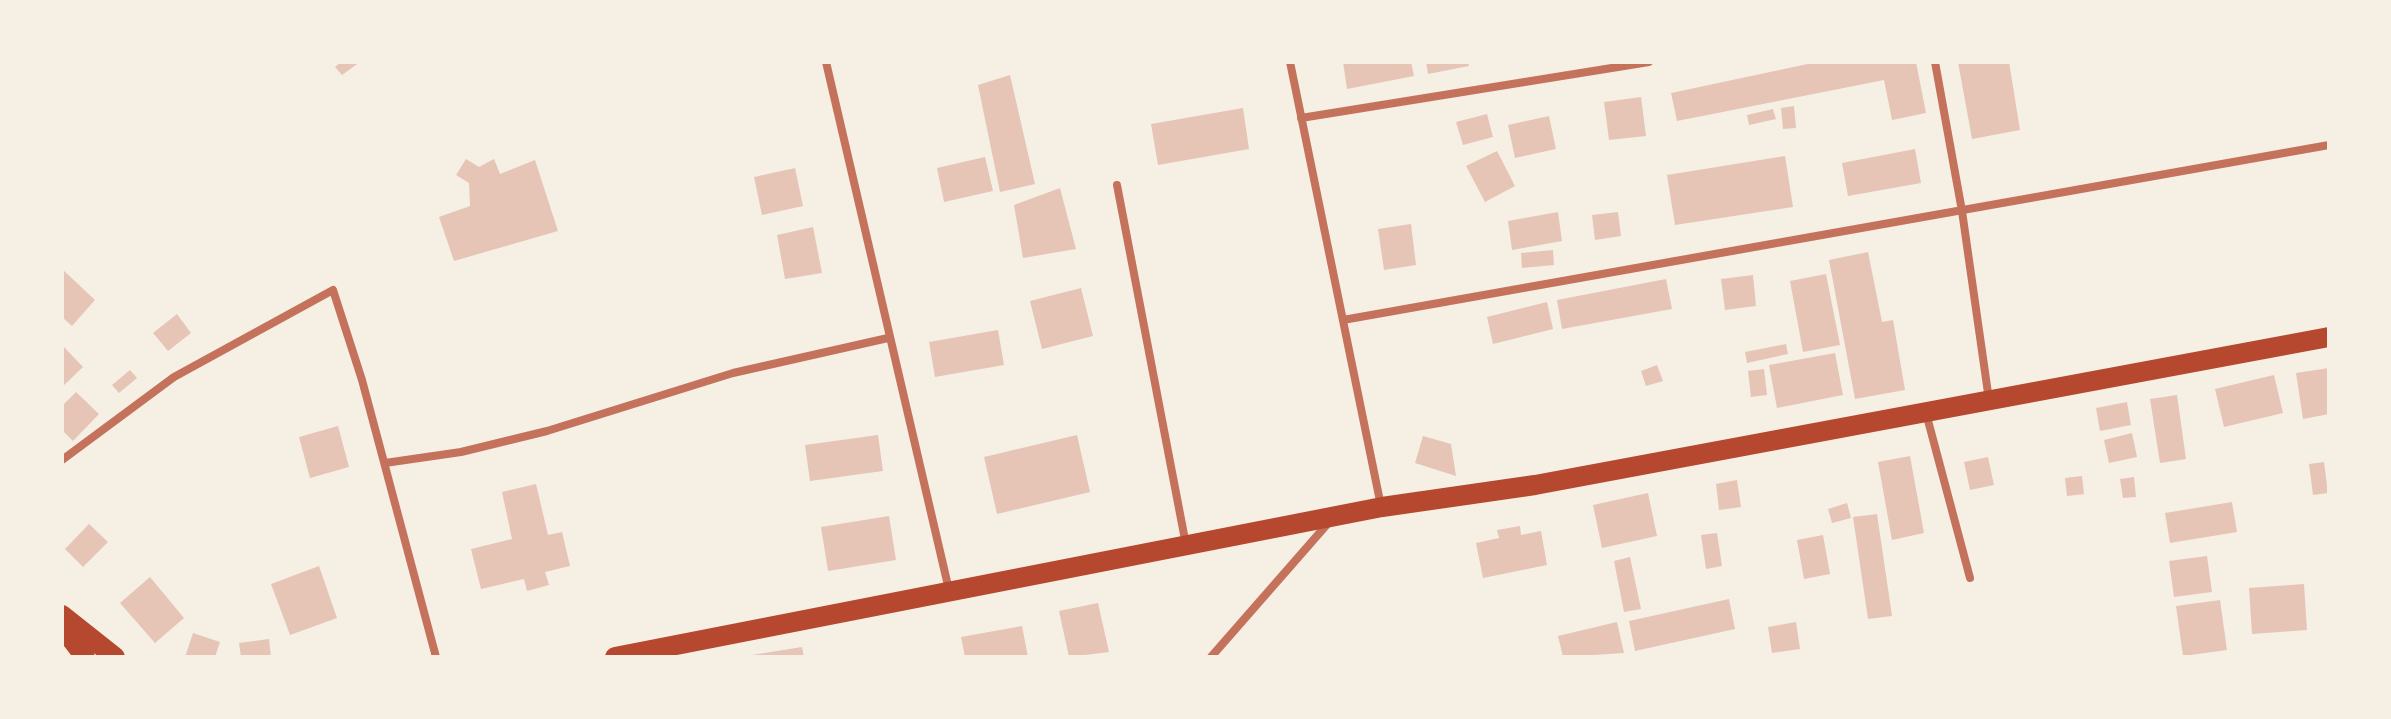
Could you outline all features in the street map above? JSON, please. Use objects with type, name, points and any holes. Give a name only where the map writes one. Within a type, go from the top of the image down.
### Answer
[{"type":"highway","points":[[615,657],[1382,507],[1535,485],[2328,338]]},
{"type":"highway","points":[[62,615],[115,657]]},
{"type":"highway","points":[[62,627],[85,657]]},
{"type":"street","points":[[826,62],[949,591]]},
{"type":"street","points":[[1290,62],[1382,507]]},
{"type":"street","points":[[1301,118],[1649,62]]},
{"type":"street","points":[[1935,62],[1962,211],[1989,401]]},
{"type":"street","points":[[1343,320],[2329,145]]},
{"type":"street","points":[[1117,185],[1186,546]]},
{"type":"street","points":[[62,460],[174,377],[333,290],[385,463],[436,657]]},
{"type":"street","points":[[385,463],[461,452],[547,431],[733,373],[888,338]]},
{"type":"street","points":[[1926,413],[1970,578]]},
{"type":"street","points":[[1211,657],[1334,517]]},
{"type":"building","points":[[341,62],[360,62],[342,75],[335,67]]},
{"type":"building","points":[[1343,62],[1411,62],[1414,76],[1347,89]]},
{"type":"building","points":[[1426,62],[1468,62],[1469,66],[1428,74]]},
{"type":"building","points":[[1817,62],[1916,62],[1926,113],[1892,120],[1884,80],[1677,121],[1671,93]]},
{"type":"building","points":[[1958,62],[2009,62],[2020,130],[1972,139]]},
{"type":"building","points":[[1010,75],[1035,184],[1000,192],[978,85]]},
{"type":"building","points":[[1641,97],[1646,136],[1609,140],[1604,102]]},
{"type":"building","points":[[1794,106],[1796,128],[1783,129],[1781,108]]},
{"type":"building","points":[[1243,108],[1249,149],[1158,165],[1151,124]]},
{"type":"building","points":[[1773,109],[1776,119],[1749,125],[1747,115]]},
{"type":"building","points":[[1487,114],[1493,137],[1463,145],[1456,122]]},
{"type":"building","points":[[1549,116],[1556,149],[1515,158],[1508,125]]},
{"type":"building","points":[[1915,149],[1921,183],[1848,196],[1842,163]]},
{"type":"building","points":[[1497,151],[1515,186],[1485,202],[1466,166]]},
{"type":"building","points":[[1785,156],[1793,207],[1675,225],[1667,175]]},
{"type":"building","points":[[985,157],[993,191],[944,202],[937,168]]},
{"type":"building","points":[[466,159],[479,167],[494,159],[500,174],[535,160],[558,231],[454,261],[439,217],[470,206],[469,183],[456,175]]},
{"type":"building","points":[[795,168],[803,206],[762,215],[754,177]]},
{"type":"building","points":[[1060,188],[1076,249],[1023,258],[1014,205]]},
{"type":"building","points":[[1558,212],[1562,241],[1512,250],[1508,221]]},
{"type":"building","points":[[1618,212],[1621,236],[1595,240],[1592,215]]},
{"type":"building","points":[[1411,224],[1416,265],[1384,270],[1378,229]]},
{"type":"building","points":[[813,227],[822,273],[785,279],[777,235]]},
{"type":"building","points":[[1553,250],[1554,265],[1522,268],[1521,253]]},
{"type":"building","points":[[1868,252],[1882,322],[1893,320],[1905,390],[1855,399],[1829,260]]},
{"type":"building","points":[[62,269],[95,300],[72,326],[62,317]]},
{"type":"building","points":[[1826,274],[1840,345],[1803,352],[1790,281]]},
{"type":"building","points":[[1753,275],[1756,306],[1725,310],[1721,279]]},
{"type":"building","points":[[1666,279],[1672,309],[1562,329],[1557,300]]},
{"type":"building","points":[[1081,288],[1093,336],[1042,349],[1030,301]]},
{"type":"building","points":[[1547,302],[1553,329],[1493,344],[1487,317]]},
{"type":"building","points":[[177,314],[191,333],[168,351],[153,333]]},
{"type":"building","points":[[998,330],[1004,365],[935,377],[929,342]]},
{"type":"building","points":[[1786,344],[1788,354],[1747,363],[1745,352]]},
{"type":"building","points":[[62,345],[83,367],[62,387]]},
{"type":"building","points":[[1835,353],[1843,395],[1777,408],[1769,365]]},
{"type":"building","points":[[1657,365],[1663,381],[1646,386],[1641,371]]},
{"type":"building","points":[[2329,368],[2329,414],[2303,419],[2296,373]]},
{"type":"building","points":[[1764,369],[1767,395],[1751,397],[1748,371]]},
{"type":"building","points":[[130,370],[137,378],[119,393],[112,385]]},
{"type":"building","points":[[2274,375],[2283,413],[2224,427],[2215,389]]},
{"type":"building","points":[[76,392],[99,414],[73,441],[62,430],[62,406]]},
{"type":"building","points":[[2177,395],[2186,459],[2160,463],[2150,399]]},
{"type":"building","points":[[2127,402],[2131,425],[2100,431],[2096,408]]},
{"type":"building","points":[[338,426],[349,467],[310,478],[299,437]]},
{"type":"building","points":[[2132,433],[2137,457],[2109,463],[2104,440]]},
{"type":"building","points":[[878,435],[883,471],[810,481],[805,445]]},
{"type":"building","points":[[1077,435],[1090,492],[997,514],[984,457]]},
{"type":"building","points":[[1423,436],[1451,444],[1456,476],[1415,463]]},
{"type":"building","points":[[1910,456],[1924,533],[1892,540],[1878,462]]},
{"type":"building","points":[[1988,457],[1994,485],[1970,490],[1964,462]]},
{"type":"building","points":[[2324,462],[2328,493],[2313,495],[2309,464]]},
{"type":"building","points":[[2082,476],[2084,494],[2067,496],[2065,478]]},
{"type":"building","points":[[2134,477],[2136,497],[2123,498],[2120,479]]},
{"type":"building","points":[[1737,480],[1741,507],[1719,510],[1716,484]]},
{"type":"building","points":[[536,484],[548,535],[562,532],[570,566],[545,572],[549,585],[527,591],[524,579],[481,589],[471,549],[512,539],[502,492]]},
{"type":"building","points":[[1648,493],[1657,536],[1602,548],[1593,505]]},
{"type":"building","points":[[2232,502],[2237,532],[2170,543],[2165,513]]},
{"type":"building","points":[[1847,503],[1851,518],[1832,523],[1828,509]]},
{"type":"building","points":[[1877,514],[1892,616],[1868,619],[1853,517]]},
{"type":"building","points":[[889,516],[896,560],[828,571],[821,527]]},
{"type":"building","points":[[89,524],[108,542],[83,567],[65,549]]},
{"type":"building","points":[[1520,526],[1521,535],[1541,531],[1547,565],[1483,578],[1476,543],[1499,538],[1497,530]]},
{"type":"building","points":[[1717,533],[1722,566],[1706,569],[1701,535]]},
{"type":"building","points":[[1823,535],[1830,574],[1804,579],[1797,540]]},
{"type":"building","points":[[2207,556],[2212,592],[2174,597],[2169,561]]},
{"type":"building","points":[[1630,557],[1641,609],[1624,612],[1614,561]]},
{"type":"building","points":[[319,566],[337,618],[290,635],[271,584]]},
{"type":"building","points":[[150,577],[184,618],[155,643],[120,603]]},
{"type":"building","points":[[2304,584],[2307,630],[2252,634],[2249,588]]},
{"type":"building","points":[[1729,599],[1735,629],[1635,651],[1629,621]]},
{"type":"building","points":[[2220,600],[2227,650],[2183,656],[2176,606]]},
{"type":"building","points":[[1098,603],[1109,652],[1069,657],[1059,611]]},
{"type":"building","points":[[1617,622],[1624,653],[1563,657],[1558,636]]},
{"type":"building","points":[[1796,622],[1800,649],[1772,653],[1768,627]]},
{"type":"building","points":[[1022,626],[1028,657],[965,657],[961,637]]},
{"type":"building","points":[[193,633],[220,642],[215,657],[185,657]]},
{"type":"building","points":[[269,639],[271,657],[241,657],[239,643]]},
{"type":"building","points":[[802,647],[804,657],[752,657],[752,655]]}]
